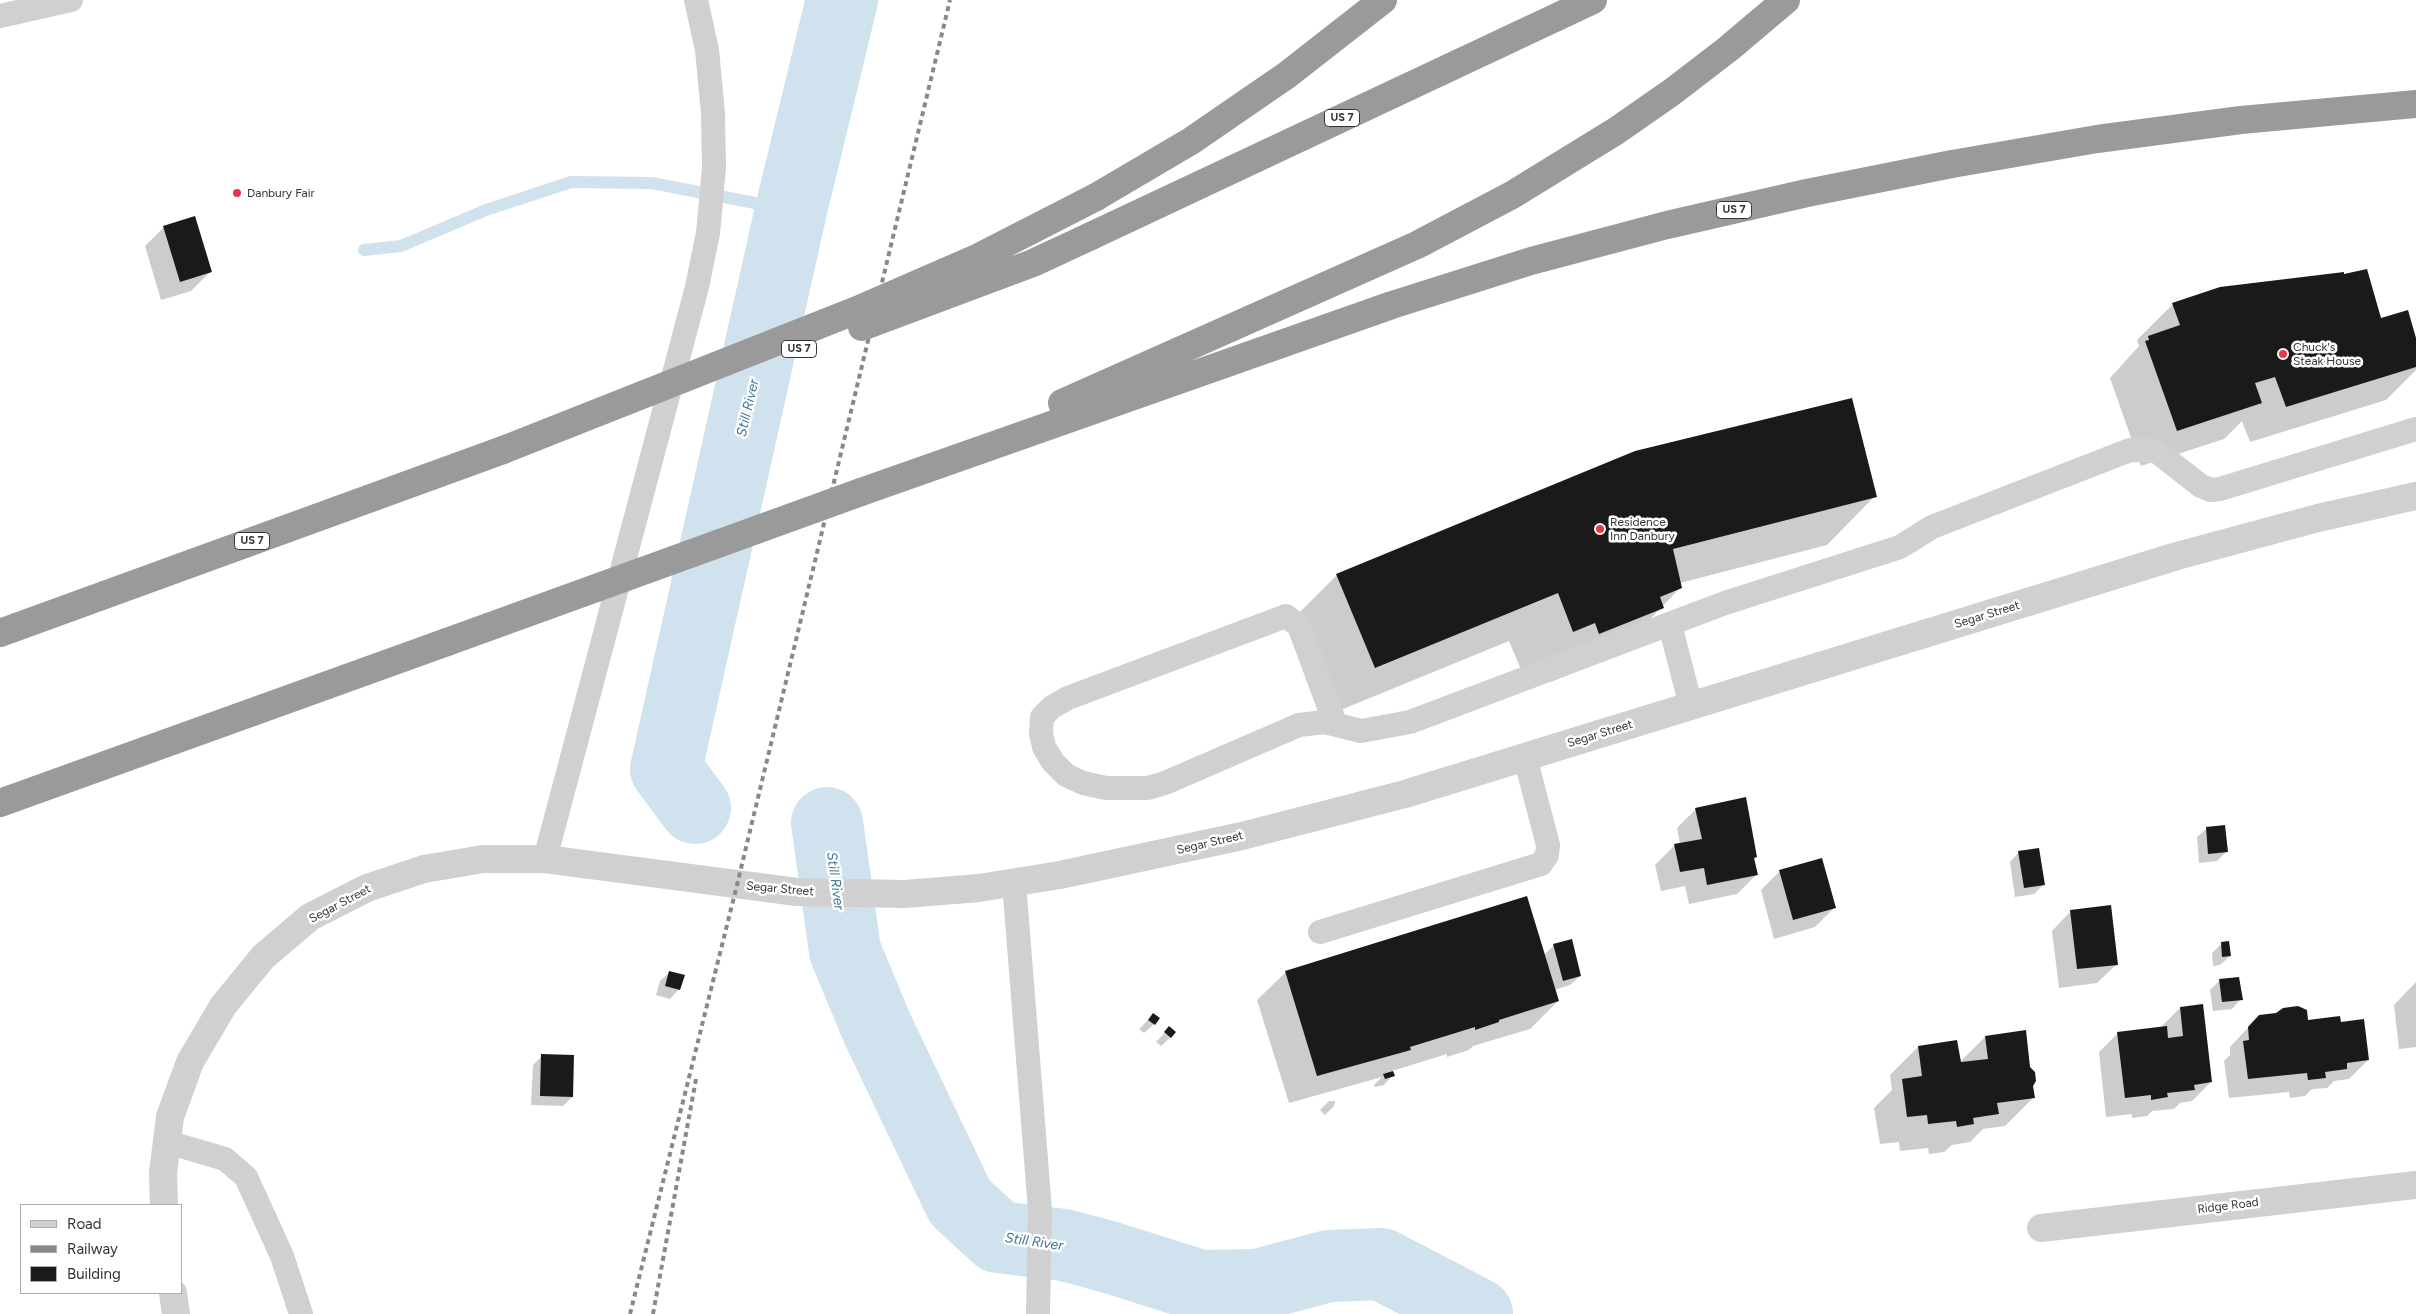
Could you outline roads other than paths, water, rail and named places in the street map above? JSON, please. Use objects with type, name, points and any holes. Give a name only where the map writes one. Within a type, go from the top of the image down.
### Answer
[{"type":"highway","points":[[503,450],[857,310],[980,257],[1096,197],[1191,141],[1263,92],[1383,0]]},
{"type":"highway","name":"US 7","points":[[0,632],[503,450],[908,310],[1033,262],[1593,0]]},
{"type":"highway","points":[[0,803],[861,492],[1078,405],[1417,245],[1512,195],[1609,136],[1672,92],[1728,49],[1786,0]]},
{"type":"highway","name":"US 7","points":[[1078,405],[1531,261],[1668,225],[1807,193],[1952,164],[2097,139],[2241,120],[2416,104]]},
{"type":"street","name":"Segar Street","points":[[164,1204],[164,1173],[170,1117],[190,1062],[223,1006],[263,957],[310,917],[367,888],[424,869],[483,859],[545,859],[797,892],[905,894],[979,888],[1014,882],[1242,836],[1405,794],[2177,556],[2318,518],[2416,496]]},
{"type":"street","name":"Ridge Road","points":[[2041,1228],[2416,1185]]},
{"type":"street","points":[[173,1294],[176,1314]]},
{"type":"lane","points":[[0,16],[71,0]]},
{"type":"lane","points":[[679,0],[707,50]]},
{"type":"lane","points":[[545,859],[697,287],[708,233],[714,168],[713,113],[707,50],[696,0]]},
{"type":"lane","points":[[1335,723],[1299,626],[1286,616],[1068,698],[1042,717],[1040,733],[1044,747],[1053,762],[1066,775],[1083,783],[1130,789],[1148,788],[1165,783],[1299,725],[1313,722],[1335,723],[1361,731],[1410,722],[1725,603],[1900,547],[1932,528],[2130,450],[2156,451],[2201,486],[2211,490],[2220,489],[2416,429]]},
{"type":"lane","points":[[1670,625],[1691,706]]},
{"type":"lane","points":[[1320,932],[1541,864],[1547,855],[1548,845],[1525,757]]},
{"type":"lane","points":[[1014,882],[1040,1210],[1038,1314]]},
{"type":"lane","points":[[167,1142],[225,1159],[246,1177],[282,1256],[301,1314]]},
{"type":"waterway","name":"Still River","points":[[695,808],[666,769],[791,210],[842,0]]},
{"type":"waterway","points":[[364,250],[401,246],[486,210],[571,182],[652,183],[791,210]]},
{"type":"waterway","name":"Still River","points":[[827,823],[845,951],[877,1028],[960,1202],[998,1237],[1064,1245],[1201,1286],[1257,1285],[1329,1266],[1381,1264],[1477,1314]]},
{"type":"railway","points":[[630,1314],[737,885],[950,0]]},
{"type":"railway","points":[[653,1314],[696,1079]]},
{"type":"place","name":"Danbury Fair","points":[[237,193]]},
{"type":"place","name":"Chuck's Steak House","points":[[2283,354]]},
{"type":"place","name":"Residence Inn Danbury","points":[[1600,529]]}]
